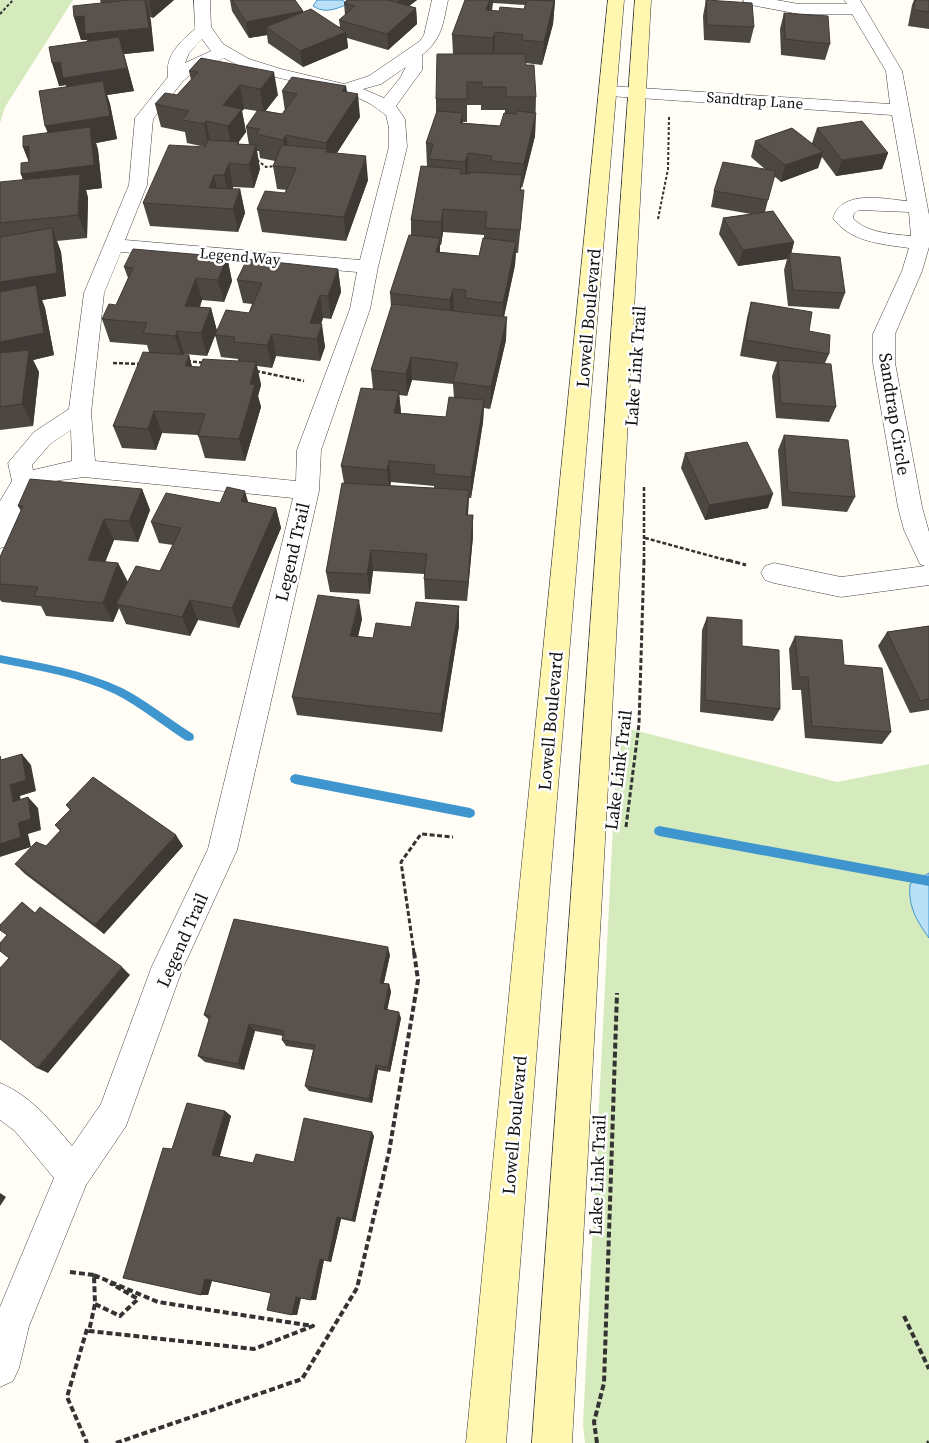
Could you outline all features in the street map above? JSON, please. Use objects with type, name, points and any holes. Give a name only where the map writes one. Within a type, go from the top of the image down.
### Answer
[{"type":"main road","name":"Lowell Boulevard","points":[[552,1443],[630,81],[616,0]]},
{"type":"main road","name":"Lowell Boulevard","points":[[486,1443],[536,862],[630,81],[643,0]]},
{"type":"street","points":[[202,0],[200,8],[204,29],[212,41],[224,52],[264,70],[325,85],[348,88],[372,96],[386,106],[414,70],[414,54]]},
{"type":"street","points":[[348,88],[375,80],[426,44],[432,35],[440,0]]},
{"type":"street","points":[[751,0],[799,9],[855,4]]},
{"type":"street","name":"Sandtrap Circle","points":[[855,4],[894,71],[891,97],[921,225],[920,244],[912,271],[884,334],[884,363],[910,507],[916,530],[929,557]]},
{"type":"street","points":[[177,77],[174,68],[178,57],[188,43],[204,29]]},
{"type":"street","points":[[0,539],[10,503],[24,483],[62,471],[84,468],[80,413],[94,293],[138,185],[144,118],[177,77],[189,67],[224,52]]},
{"type":"street","name":"Sandtrap Lane","points":[[630,81],[891,97]]},
{"type":"street","name":"Legend Trail","points":[[0,1368],[10,1324],[42,1253],[73,1174],[114,1114],[168,966],[222,850],[307,491],[309,450],[360,309],[368,267],[398,147],[398,128],[393,112],[386,106]]},
{"type":"street","points":[[918,207],[859,204],[851,206],[845,211],[843,218],[851,228],[862,233],[920,244]]},
{"type":"street","name":"Legend Way","points":[[113,245],[368,267]]},
{"type":"street","points":[[24,483],[20,463],[42,438],[80,413]]},
{"type":"street","name":"Legend Trail","points":[[84,468],[307,491]]},
{"type":"street","points":[[774,573],[841,587],[929,575]]},
{"type":"street","points":[[0,1100],[26,1119],[73,1174]]},
{"type":"path","points":[[0,14],[13,0]]},
{"type":"path","points":[[658,222],[668,169],[670,114]]},
{"type":"path","points":[[250,154],[266,167],[277,166]]},
{"type":"path","points":[[183,360],[209,364]]},
{"type":"path","points":[[87,362],[144,364]]},
{"type":"path","points":[[254,371],[332,386]]},
{"type":"path","name":"Lake Link Trail","points":[[625,833],[639,724],[646,538],[644,480]]},
{"type":"path","points":[[646,538],[718,556],[774,573]]},
{"type":"path","points":[[116,1443],[302,1379],[357,1288],[389,1152],[418,980],[401,862],[421,834],[453,836]]},
{"type":"path","name":"Lake Link Trail","points":[[597,1443],[594,1422],[604,1383],[617,990]]},
{"type":"path","points":[[94,1275],[158,1302],[313,1326],[254,1348],[89,1330],[95,1304],[94,1275]]},
{"type":"path","points":[[94,1275],[138,1299],[120,1316],[95,1304]]},
{"type":"path","points":[[87,1443],[68,1396],[95,1304]]},
{"type":"path","points":[[904,1316],[929,1370]]},
{"type":"green space","points":[[0,0],[73,0],[5,107],[0,123]]},
{"type":"green space","points":[[618,726],[837,782],[929,764],[929,1443],[585,1443],[583,1424]]},
{"type":"water","points":[[317,0],[342,0],[348,4],[335,9],[322,10],[313,6]]},
{"type":"water","points":[[929,873],[929,938],[914,912],[910,899],[910,884]]},
{"type":"building","points":[[145,0],[149,28],[85,34],[84,16],[74,17],[73,6]]},
{"type":"building","points":[[232,0],[295,0],[303,11],[246,22]]},
{"type":"building","points":[[347,0],[388,0],[416,8],[387,34],[339,20],[355,6],[344,3]]},
{"type":"building","points":[[465,0],[490,0],[486,10],[499,11],[500,7],[524,9],[527,0],[554,1],[544,42],[522,40],[523,35],[495,32],[493,38],[452,35]]},
{"type":"building","points":[[706,0],[752,3],[754,27],[707,25]]},
{"type":"building","points":[[915,0],[929,0],[929,12],[914,10]]},
{"type":"building","points":[[311,9],[346,32],[300,51],[266,27]]},
{"type":"building","points":[[784,13],[828,16],[830,44],[785,39]]},
{"type":"building","points":[[119,37],[127,68],[63,78],[60,62],[52,63],[49,47]]},
{"type":"building","points":[[437,54],[525,54],[526,65],[534,65],[536,97],[506,97],[506,87],[482,87],[482,82],[467,82],[467,99],[436,99]]},
{"type":"building","points":[[201,58],[274,72],[260,89],[240,85],[223,105],[242,109],[228,126],[206,121],[204,124],[182,120],[189,111],[155,104],[165,93],[177,95],[198,72],[189,71]]},
{"type":"building","points":[[292,77],[346,86],[342,91],[358,94],[326,143],[286,135],[283,140],[256,134],[260,129],[246,127],[258,110],[282,114],[297,94],[282,91]]},
{"type":"building","points":[[103,81],[110,116],[45,126],[39,91]]},
{"type":"building","points":[[437,111],[463,113],[460,123],[500,126],[504,113],[516,114],[517,111],[536,113],[524,164],[491,161],[492,156],[468,153],[465,162],[429,159],[433,144],[426,143]]},
{"type":"building","points":[[862,121],[888,153],[842,160],[817,128]]},
{"type":"building","points":[[90,127],[94,165],[21,174],[21,163],[29,162],[29,146],[23,147],[23,136]]},
{"type":"building","points":[[792,128],[823,152],[785,165],[755,141]]},
{"type":"building","points":[[208,140],[256,145],[249,165],[229,163],[224,175],[214,175],[209,188],[240,189],[233,209],[143,203],[169,145],[205,147]]},
{"type":"building","points":[[282,145],[327,149],[326,152],[366,156],[344,217],[257,209],[265,191],[285,193],[296,168],[273,166]]},
{"type":"building","points":[[723,162],[776,171],[768,200],[714,191]]},
{"type":"building","points":[[421,166],[461,169],[460,174],[470,174],[470,172],[522,175],[520,190],[524,190],[520,230],[485,228],[487,212],[443,209],[441,222],[411,220]]},
{"type":"building","points":[[80,174],[78,215],[0,223],[0,182]]},
{"type":"building","points":[[773,211],[794,242],[743,250],[723,218]]},
{"type":"building","points":[[52,228],[57,273],[0,282],[0,237]]},
{"type":"building","points":[[409,235],[440,238],[436,252],[479,256],[483,238],[516,242],[503,303],[465,298],[466,290],[453,289],[450,300],[390,293]]},
{"type":"building","points":[[133,249],[227,257],[218,280],[196,278],[185,306],[211,308],[201,333],[177,331],[175,336],[143,333],[147,323],[102,319],[109,304],[116,305],[133,268],[124,267]]},
{"type":"building","points":[[789,253],[840,257],[845,293],[793,290]]},
{"type":"building","points":[[247,259],[338,269],[328,296],[320,295],[310,323],[322,324],[317,339],[272,334],[267,345],[233,342],[235,337],[215,335],[226,310],[249,313],[262,283],[237,280]]},
{"type":"building","points":[[36,285],[44,333],[0,342],[0,292]]},
{"type":"building","points":[[751,302],[812,312],[809,331],[830,335],[829,354],[745,340]]},
{"type":"building","points":[[392,304],[507,317],[491,387],[453,382],[458,363],[411,357],[406,374],[371,370]]},
{"type":"building","points":[[29,350],[22,404],[0,407],[0,353]]},
{"type":"building","points":[[143,352],[189,355],[185,366],[200,367],[203,359],[256,362],[250,384],[255,385],[239,439],[198,436],[205,414],[154,411],[148,429],[113,426]]},
{"type":"building","points":[[778,360],[831,364],[836,407],[781,403]]},
{"type":"building","points":[[361,388],[399,391],[394,413],[446,417],[449,397],[484,400],[471,477],[434,474],[435,465],[389,461],[387,470],[341,466]]},
{"type":"building","points":[[784,435],[848,440],[855,497],[788,492]]},
{"type":"building","points":[[747,442],[773,494],[709,505],[685,453]]},
{"type":"building","points":[[30,479],[142,489],[129,521],[104,519],[88,560],[118,563],[103,603],[34,596],[38,587],[0,584],[0,557],[23,506],[18,506]]},
{"type":"building","points":[[342,483],[469,490],[466,515],[473,515],[468,582],[424,579],[427,554],[371,550],[367,574],[326,572]]},
{"type":"building","points":[[227,487],[245,491],[241,501],[276,508],[232,608],[190,600],[182,617],[116,604],[136,566],[160,571],[181,528],[151,522],[166,493],[220,503]]},
{"type":"building","points":[[318,595],[359,600],[350,636],[373,638],[376,623],[411,627],[416,602],[459,606],[441,714],[292,697]]},
{"type":"building","points":[[707,617],[742,620],[742,646],[779,650],[780,709],[705,700]]},
{"type":"building","points":[[929,626],[929,699],[920,701],[887,632]]},
{"type":"building","points":[[795,636],[842,640],[844,665],[882,668],[891,732],[812,726],[808,677],[799,677]]},
{"type":"building","points":[[22,754],[26,780],[10,785],[13,802],[28,797],[31,819],[18,823],[21,837],[0,844],[0,756],[1,760]]},
{"type":"building","points":[[93,777],[176,835],[95,925],[15,864],[36,842],[46,846],[61,830],[55,825],[71,809],[66,805]]},
{"type":"building","points":[[22,902],[35,913],[40,907],[122,967],[37,1068],[0,1039],[0,968],[9,958],[0,951],[0,943],[7,935],[0,930],[0,925]]},
{"type":"building","points":[[234,919],[388,947],[380,983],[389,984],[384,1009],[399,1012],[388,1067],[376,1065],[369,1099],[305,1086],[315,1045],[282,1040],[284,1031],[249,1024],[238,1064],[198,1056],[210,1016],[204,1015]]},
{"type":"building","points":[[187,1103],[225,1111],[212,1155],[253,1163],[256,1154],[294,1162],[304,1118],[372,1132],[352,1220],[337,1217],[328,1261],[320,1259],[311,1300],[296,1297],[292,1315],[267,1310],[271,1293],[205,1279],[201,1295],[123,1278],[163,1148],[172,1149]]},
{"type":"waterway","points":[[0,659],[68,673],[102,684],[132,699],[189,737]]},
{"type":"waterway","points":[[295,779],[470,813]]},
{"type":"waterway","points":[[659,831],[929,881]]}]
